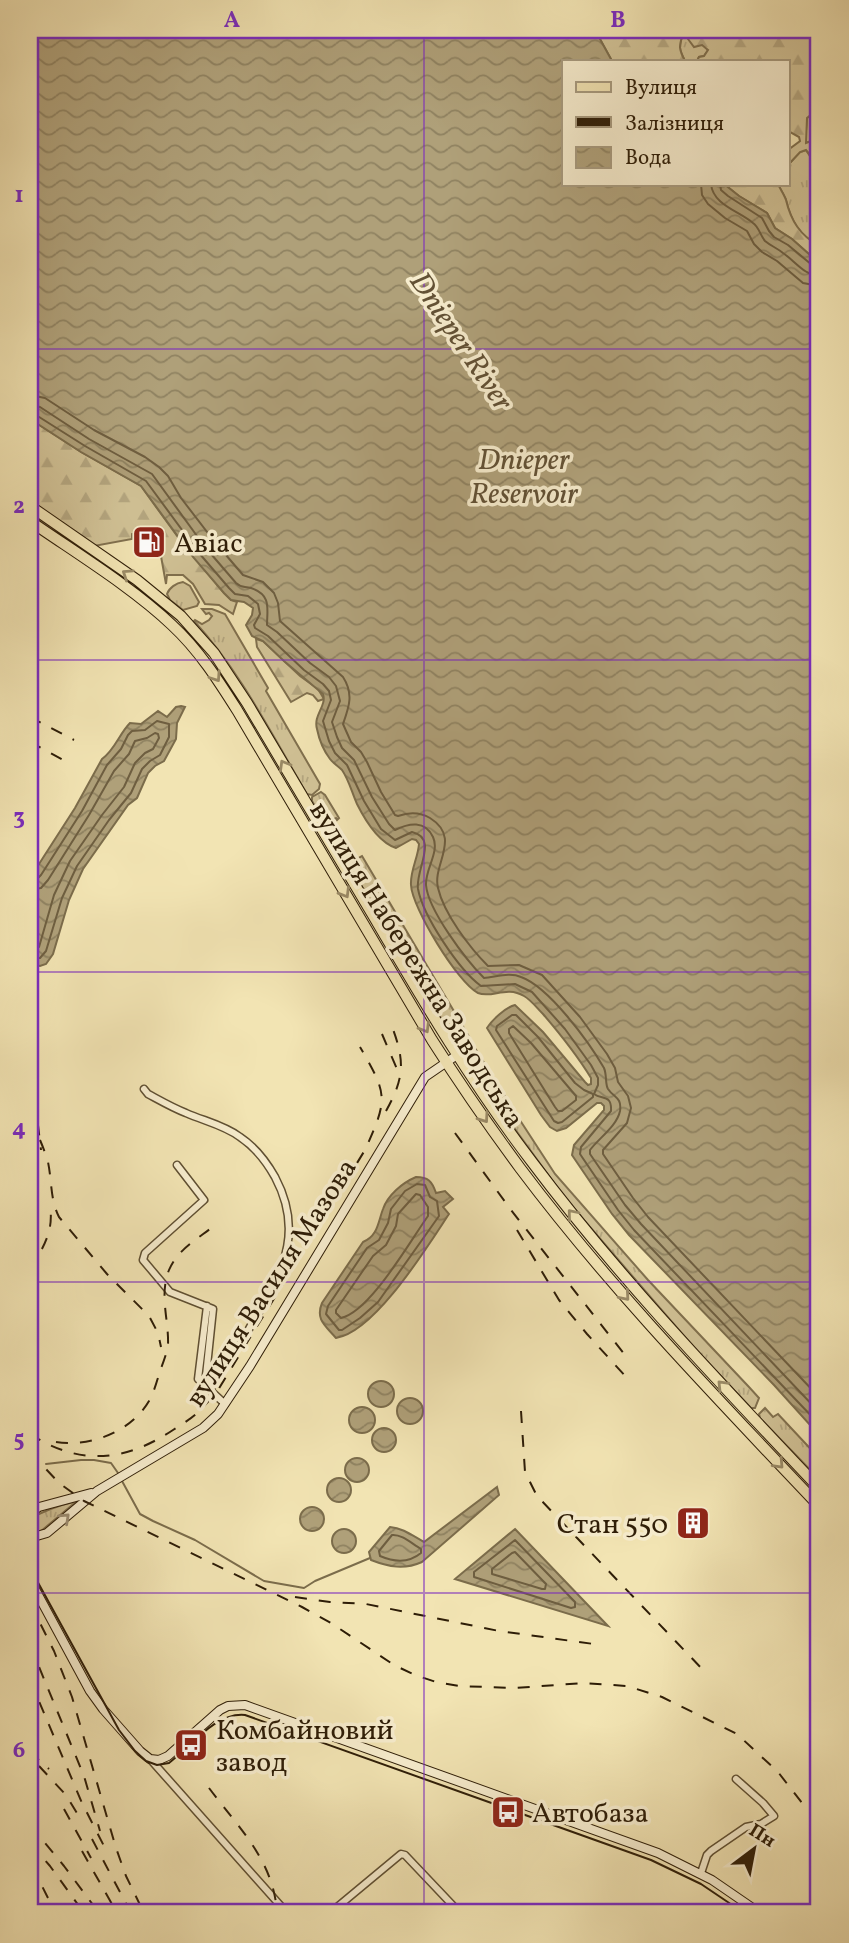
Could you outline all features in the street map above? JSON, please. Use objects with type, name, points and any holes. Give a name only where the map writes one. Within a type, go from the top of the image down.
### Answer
[{"type":"main road","name":"вулиця Набережна Заводська","points":[[30,506],[158,596],[193,628],[214,653],[247,703],[457,1055],[516,1141],[561,1201],[703,1366],[819,1488]]},
{"type":"main road","name":"вулиця Набережна Заводська","points":[[30,521],[150,606],[172,625],[205,661],[237,710],[446,1061],[520,1168],[626,1297],[694,1374],[819,1506]]},
{"type":"street","name":"вулиця Василя Мазова","points":[[30,1538],[47,1533],[97,1491],[203,1428],[218,1414],[270,1334],[423,1080],[457,1055]]},
{"type":"street","points":[[144,1089],[148,1094],[187,1114],[233,1132],[255,1149],[269,1166],[281,1188],[289,1215],[289,1240],[283,1264],[240,1343],[213,1375],[210,1385],[212,1392]]},
{"type":"street","points":[[177,1165],[204,1200],[145,1253],[143,1261],[170,1292],[207,1306],[198,1379],[225,1404]]},
{"type":"street","name":"вулиця Василя Мазова","points":[[30,1513],[39,1507],[97,1491]]},
{"type":"street","points":[[30,1580],[96,1700],[287,1913]]},
{"type":"street","points":[[150,1759],[159,1760],[171,1754],[220,1710],[245,1705],[646,1848],[701,1873],[760,1913]]},
{"type":"street","points":[[701,1873],[711,1851],[746,1827],[761,1824],[774,1816],[736,1779]]},
{"type":"street","points":[[330,1913],[401,1854],[405,1855],[460,1913]]},
{"type":"green space","points":[[595,30],[684,30],[680,46],[685,60],[611,60]]},
{"type":"green space","points":[[684,30],[693,30],[708,50],[698,60],[684,60],[680,46]]},
{"type":"green space","points":[[693,30],[819,30],[819,108],[807,118],[806,143],[819,138],[819,163],[815,165],[806,150],[800,152],[790,163],[790,148],[800,141],[799,137],[790,132],[790,60],[698,60],[708,50],[702,45],[694,47],[688,39]]},
{"type":"green space","points":[[819,108],[819,139],[805,143],[807,118]]},
{"type":"green space","points":[[806,150],[815,164],[819,163],[819,246],[797,227],[779,186],[790,186],[790,163],[800,152]]},
{"type":"green space","points":[[726,186],[779,186],[797,227],[819,246],[819,263],[775,228],[767,213]]},
{"type":"green space","points":[[30,419],[141,486],[180,540],[224,593],[237,602],[233,614],[219,605],[205,604],[193,584],[183,575],[167,575],[166,584],[159,545],[155,545],[154,530],[132,534],[132,539],[94,546],[30,501]]},
{"type":"green space","points":[[183,582],[190,586],[199,602],[197,606],[183,610],[170,600],[167,594],[173,586]]},
{"type":"green space","points":[[202,609],[212,609],[225,614],[320,784],[319,789],[312,795],[307,794],[241,682],[194,621],[202,624],[212,616]]},
{"type":"green space","points":[[256,639],[263,641],[318,689],[324,699],[318,701],[307,693],[291,702],[257,647]]},
{"type":"green space","points":[[321,792],[339,818],[326,825],[312,801],[312,797]]},
{"type":"green space","points":[[362,856],[474,1045],[468,1059],[460,1048],[460,1042],[457,1043],[418,982],[360,883],[362,882],[351,862]]},
{"type":"green space","points":[[475,1048],[555,1174],[648,1280],[759,1398],[755,1408],[751,1408],[697,1351],[565,1198],[469,1062]]},
{"type":"green space","points":[[765,1408],[773,1417],[778,1414],[819,1458],[819,1479],[760,1418],[759,1414]]},
{"type":"green space","points":[[77,1501],[40,1532],[34,1534],[30,1531],[30,1519]]},
{"type":"water","name":"Dnieper Reservoir","points":[[30,30],[595,30],[611,60],[562,60],[562,186],[726,186],[767,213],[775,228],[819,263],[819,1435],[629,1235],[572,1155],[574,1145],[604,1110],[604,1106],[597,1103],[566,1128],[557,1131],[550,1127],[541,1115],[487,1028],[504,1011],[515,1005],[543,1032],[588,1085],[591,1084],[591,1078],[562,1037],[529,1000],[511,992],[478,993],[448,960],[427,927],[413,896],[411,880],[419,844],[412,839],[396,848],[383,841],[368,823],[342,770],[330,759],[320,741],[316,724],[323,694],[263,641],[252,636],[246,625],[253,608],[244,602],[231,600],[224,593],[193,557],[141,486],[30,419]]},
{"type":"water","points":[[176,707],[185,707],[177,723],[176,739],[164,761],[148,773],[137,798],[128,805],[83,869],[69,900],[53,954],[46,964],[30,964],[30,878],[75,808],[102,759],[126,727],[130,723],[141,724],[158,711],[167,717]]},
{"type":"water","points":[[416,1177],[427,1179],[436,1193],[445,1191],[453,1199],[443,1207],[449,1214],[414,1266],[383,1305],[367,1321],[336,1338],[321,1318],[322,1303],[363,1242],[375,1232],[388,1199],[401,1186]]},
{"type":"water","points":[[381,1381],[390,1385],[394,1394],[390,1403],[381,1407],[372,1403],[368,1394],[372,1385]]},
{"type":"water","points":[[410,1398],[419,1402],[423,1411],[419,1420],[410,1424],[401,1420],[397,1411],[401,1402]]},
{"type":"water","points":[[362,1407],[372,1410],[375,1420],[372,1430],[362,1433],[352,1430],[349,1420],[352,1410]]},
{"type":"water","points":[[379,1428],[389,1428],[396,1435],[396,1445],[389,1452],[379,1452],[372,1445],[372,1435]]},
{"type":"water","points":[[357,1458],[365,1462],[369,1470],[365,1478],[357,1482],[349,1478],[345,1470],[349,1462]]},
{"type":"water","points":[[339,1478],[347,1482],[351,1490],[347,1498],[339,1502],[331,1498],[327,1490],[331,1482]]},
{"type":"water","points":[[497,1487],[499,1495],[422,1562],[396,1567],[371,1560],[369,1552],[390,1527],[424,1542]]},
{"type":"water","points":[[312,1507],[320,1511],[324,1519],[320,1527],[312,1531],[304,1527],[300,1519],[304,1511]]},
{"type":"water","points":[[344,1529],[352,1533],[356,1541],[352,1549],[344,1553],[336,1549],[332,1541],[336,1533]]},
{"type":"water","points":[[515,1529],[608,1626],[455,1579]]},
{"type":"waterway","points":[[46,1464],[94,1460],[111,1463],[118,1473]]},
{"type":"waterway","points":[[30,1471],[36,1469]]},
{"type":"waterway","points":[[122,1481],[140,1514],[195,1540],[264,1581],[304,1588],[370,1558]]},
{"type":"tram line","points":[[30,1568],[119,1730],[146,1761],[157,1765],[169,1763],[214,1724],[234,1716],[245,1715],[651,1860],[701,1884],[744,1913]]},
{"type":"railway","points":[[30,629],[34,631]]},
{"type":"railway","points":[[30,717],[74,740]]},
{"type":"railway","points":[[30,742],[63,760]]},
{"type":"railway","points":[[386,1111],[397,1088],[401,1068],[399,1048],[391,1024]]},
{"type":"railway","points":[[382,1034],[397,1069]]},
{"type":"railway","points":[[30,1434],[66,1451],[84,1455],[120,1454],[155,1441],[182,1424],[199,1411],[218,1390],[373,1133],[382,1097],[376,1076],[360,1047]]},
{"type":"railway","points":[[30,1101],[37,1117],[41,1150]]},
{"type":"railway","points":[[455,1133],[511,1210],[625,1355]]},
{"type":"railway","points":[[40,1140],[48,1162],[59,1217],[107,1274],[149,1316],[158,1333],[161,1347]]},
{"type":"railway","points":[[30,1192],[37,1200]]},
{"type":"railway","points":[[30,1270],[49,1232],[50,1205]]},
{"type":"railway","points":[[56,1442],[83,1442],[109,1435],[132,1421],[149,1401],[167,1348],[165,1289],[169,1270],[181,1252],[210,1229]]},
{"type":"railway","points":[[517,1230],[559,1300],[627,1378]]},
{"type":"railway","points":[[521,1411],[525,1472],[537,1496],[705,1672]]},
{"type":"railway","points":[[30,1452],[59,1483],[84,1501],[302,1607],[394,1665],[415,1675],[459,1686],[515,1688],[583,1683],[627,1686],[662,1697],[737,1734],[778,1772],[819,1820]]},
{"type":"railway","points":[[295,1597],[366,1604],[499,1631],[601,1645]]},
{"type":"railway","points":[[30,1603],[54,1651],[72,1697],[116,1848],[144,1913]]},
{"type":"railway","points":[[30,1645],[84,1776],[100,1831]]},
{"type":"railway","points":[[30,1680],[82,1803],[105,1848]]},
{"type":"railway","points":[[30,1752],[49,1769]]},
{"type":"railway","points":[[39,1766],[66,1795],[80,1818]]},
{"type":"railway","points":[[209,1788],[243,1831],[262,1861],[274,1894],[277,1913]]},
{"type":"railway","points":[[64,1809],[91,1858]]},
{"type":"railway","points":[[30,1825],[99,1913]]},
{"type":"railway","points":[[92,1839],[131,1913]]},
{"type":"railway","points":[[30,1843],[84,1913]]},
{"type":"railway","points":[[82,1851],[117,1913]]},
{"type":"railway","points":[[30,1867],[48,1898]]},
{"type":"place","name":"Авіас","points":[[149,542]]},
{"type":"place","name":"Стан 550","points":[[693,1523]]},
{"type":"place","name":"Комбайновий завод","points":[[191,1745]]},
{"type":"place","name":"Автобаза","points":[[508,1812]]},
{"type":"water label","name":"Dnieper River","points":[[462,341]]}]
